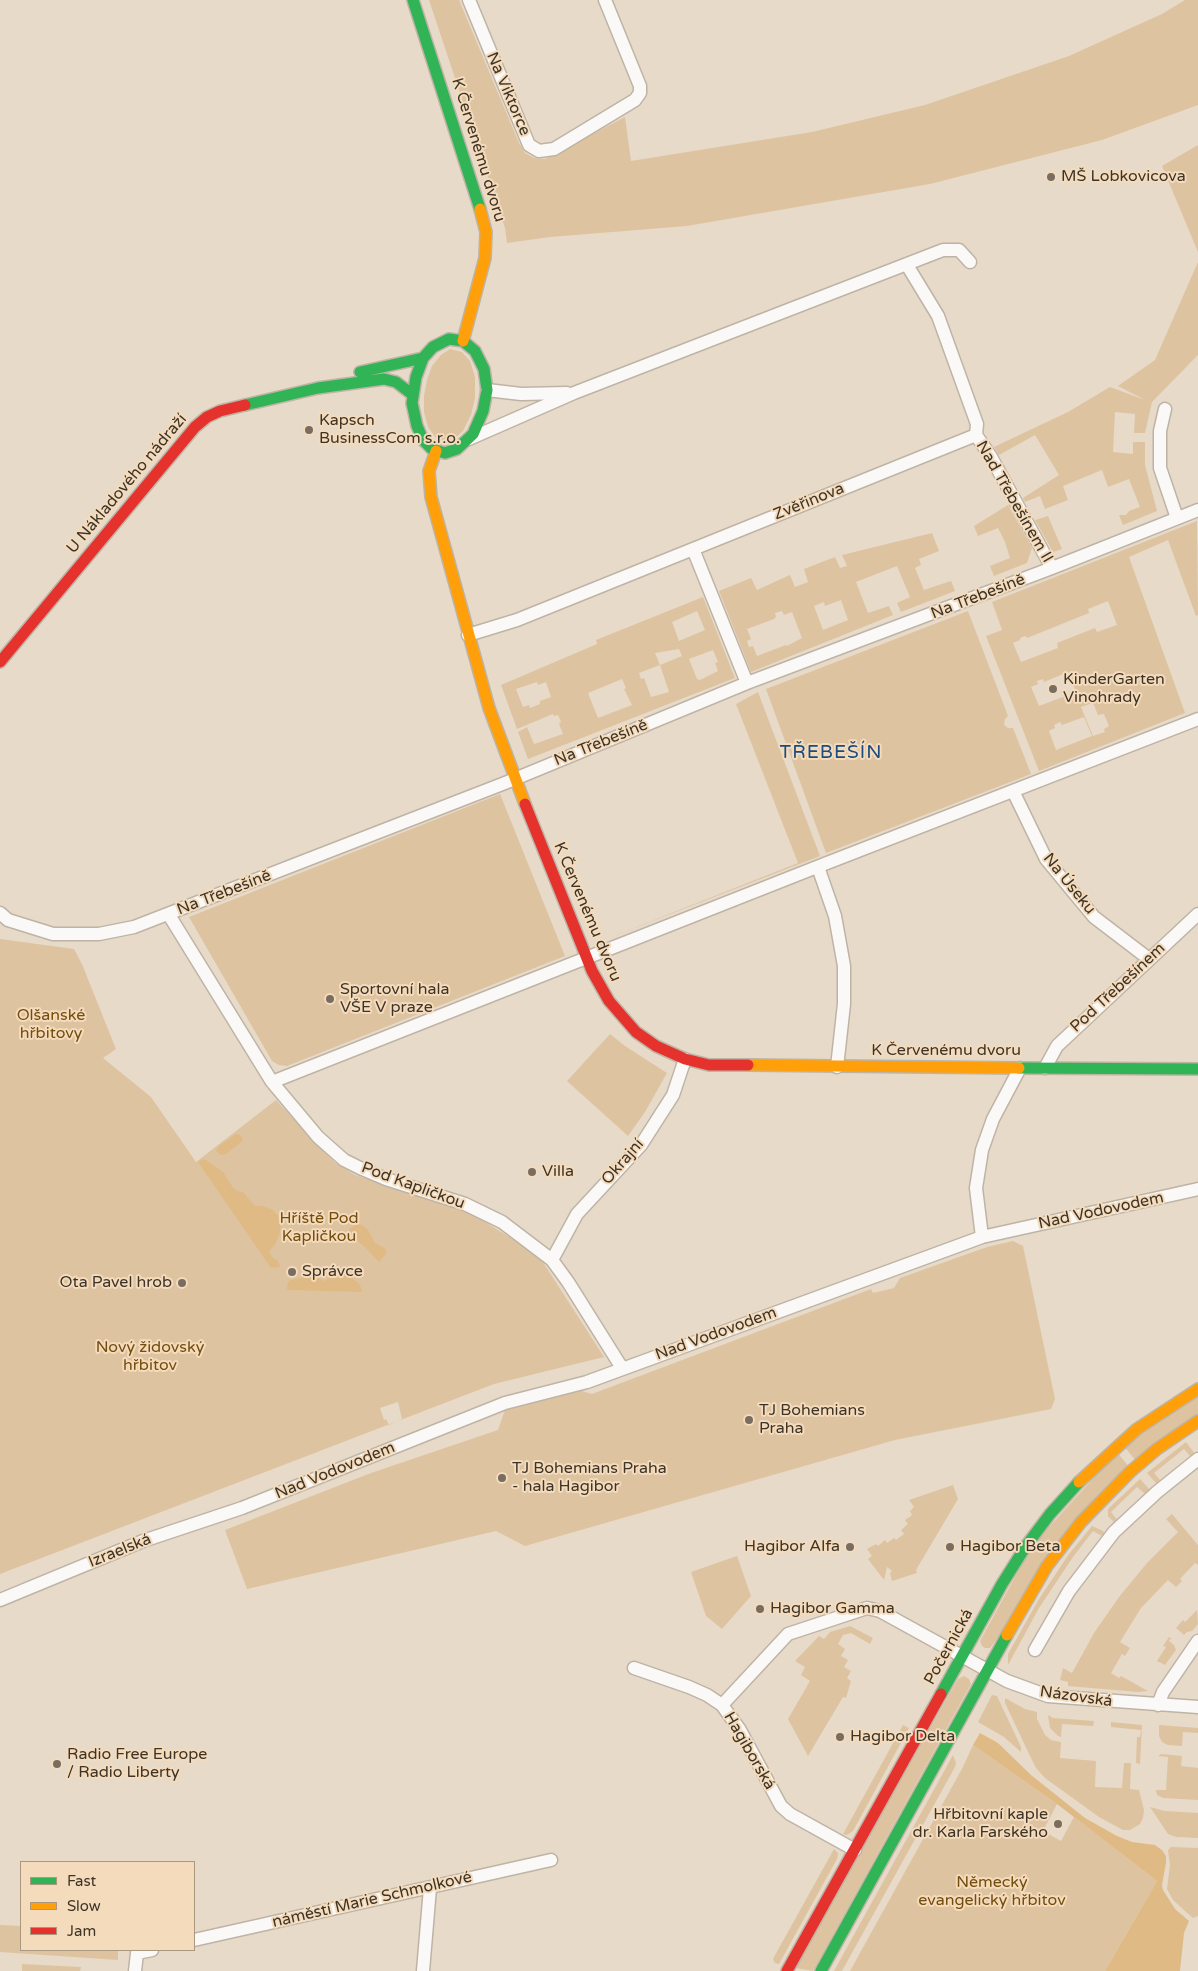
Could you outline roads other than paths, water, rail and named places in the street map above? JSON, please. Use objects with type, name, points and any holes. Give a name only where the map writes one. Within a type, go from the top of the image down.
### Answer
[{"type":"street","name":"K Červenému dvoru","points":[[413,0],[473,185],[486,232],[485,258],[464,341]]},
{"type":"street","name":"Na Viktorce","points":[[469,0],[529,145],[539,151],[554,149],[635,100],[640,93],[640,86],[606,0]]},
{"type":"street","points":[[469,439],[480,421],[487,390],[484,370],[478,356],[470,345],[464,341],[449,339],[442,341],[433,347],[423,358],[416,378],[413,409],[423,440],[436,451],[445,453],[452,452],[469,439],[574,392],[943,250],[959,250],[970,262]]},
{"type":"street","points":[[907,265],[938,316],[977,424],[976,435]]},
{"type":"street","points":[[318,388],[354,373],[423,358]]},
{"type":"street","points":[[318,388],[384,379],[396,382],[413,395]]},
{"type":"street","name":"U Nákladového nádraží","points":[[0,662],[201,421],[220,411],[318,388]]},
{"type":"street","points":[[487,390],[522,394],[574,392]]},
{"type":"street","points":[[1165,409],[1160,431],[1160,468],[1176,518]]},
{"type":"street","name":"Zvěřinova","points":[[468,635],[517,620],[976,435]]},
{"type":"street","name":"Nad Třebešínem II","points":[[976,435],[991,457],[1052,568]]},
{"type":"street","name":"K Červenému dvoru","points":[[436,451],[429,471],[429,483],[489,708],[515,779],[598,985],[621,1017],[636,1032],[656,1046],[685,1059],[710,1065],[1198,1069]]},
{"type":"street","name":"Na Třebešíně","points":[[0,913],[8,920],[52,934],[99,934],[134,927],[515,779],[747,683],[1052,568],[1198,510]]},
{"type":"street","points":[[693,549],[747,683]]},
{"type":"street","points":[[272,1082],[1198,719]]},
{"type":"street","name":"Na Úseku","points":[[1013,791],[1046,858],[1094,917],[1149,959]]},
{"type":"street","points":[[818,867],[835,916],[844,966],[844,1004],[837,1067]]},
{"type":"street","name":"Pod Kapličkou","points":[[169,914],[272,1082],[318,1137],[344,1160],[386,1179],[464,1204],[502,1222],[552,1260],[622,1368]]},
{"type":"street","name":"Pod Třebešínem","points":[[1045,1068],[1057,1046],[1198,914]]},
{"type":"street","name":"Okrajní","points":[[552,1260],[577,1214],[641,1144],[673,1095],[685,1059]]},
{"type":"street","points":[[982,1237],[976,1188],[982,1150],[993,1119],[1020,1068]]},
{"type":"street","name":"Nad Vodovodem","points":[[242,1508],[505,1403],[587,1382],[982,1237],[1198,1189]]},
{"type":"street","name":"Počernická","points":[[787,1971],[1002,1584],[1026,1546],[1050,1514],[1080,1480],[1123,1440],[1178,1400],[1198,1389]]},
{"type":"street","points":[[821,1971],[1028,1596],[1047,1566],[1081,1522],[1130,1472],[1157,1449],[1198,1421]]},
{"type":"street","points":[[1034,1650],[1068,1591],[1114,1532],[1157,1492],[1198,1459]]},
{"type":"street","name":"Izraelská","points":[[0,1600],[143,1541],[242,1508]]},
{"type":"street","name":"Názovská","points":[[722,1705],[788,1634],[867,1608],[880,1611],[1007,1681],[1048,1696],[1198,1707]]},
{"type":"street","points":[[1158,1705],[1163,1692],[1198,1640]]},
{"type":"street","name":"Hagiborská","points":[[634,1668],[689,1687],[722,1705],[740,1730],[781,1806],[790,1814],[855,1850]]},
{"type":"street","name":"náměstí Marie Schmolkové","points":[[195,1940],[551,1860]]},
{"type":"street","points":[[423,1971],[430,1888]]},
{"type":"street","points":[[135,1971],[137,1953],[147,1951]]},
{"type":"place","name":"MŠ Lobkovicova","points":[[1051,177]]},
{"type":"place","name":"Kapsch BusinessCom s.r.o.","points":[[309,430]]},
{"type":"place","name":"KinderGarten Vinohrady","points":[[1053,689]]},
{"type":"place","name":"Sportovní hala VŠE V praze","points":[[330,999]]},
{"type":"place","name":"Villa","points":[[532,1172]]},
{"type":"place","name":"Správce","points":[[292,1272]]},
{"type":"place","name":"Ota Pavel hrob","points":[[182,1283]]},
{"type":"place","name":"TJ Bohemians Praha","points":[[749,1420]]},
{"type":"place","name":"TJ Bohemians Praha - hala Hagibor","points":[[502,1478]]},
{"type":"place","name":"Hagibor Alfa","points":[[850,1547]]},
{"type":"place","name":"Hagibor Beta","points":[[950,1547]]},
{"type":"place","name":"Hagibor Gamma","points":[[760,1609]]},
{"type":"place","name":"Hagibor Delta","points":[[840,1737]]},
{"type":"place","name":"Radio Free Europe / Radio Liberty","points":[[57,1764]]},
{"type":"place","name":"Hřbitovní kaple dr. Karla Farského","points":[[1058,1824]]},
{"type":"district","name":"TŘEBEŠÍN","points":[[831,753]]},
{"type":"park label","name":"Olšanské hřbitovy","points":[[51,1025]]},
{"type":"park label","name":"Hříště Pod Kapličkou","points":[[319,1228]]},
{"type":"park label","name":"Nový židovský hřbitov","points":[[150,1357]]},
{"type":"park label","name":"Německý evangelický hřbitov","points":[[992,1892]]}]
